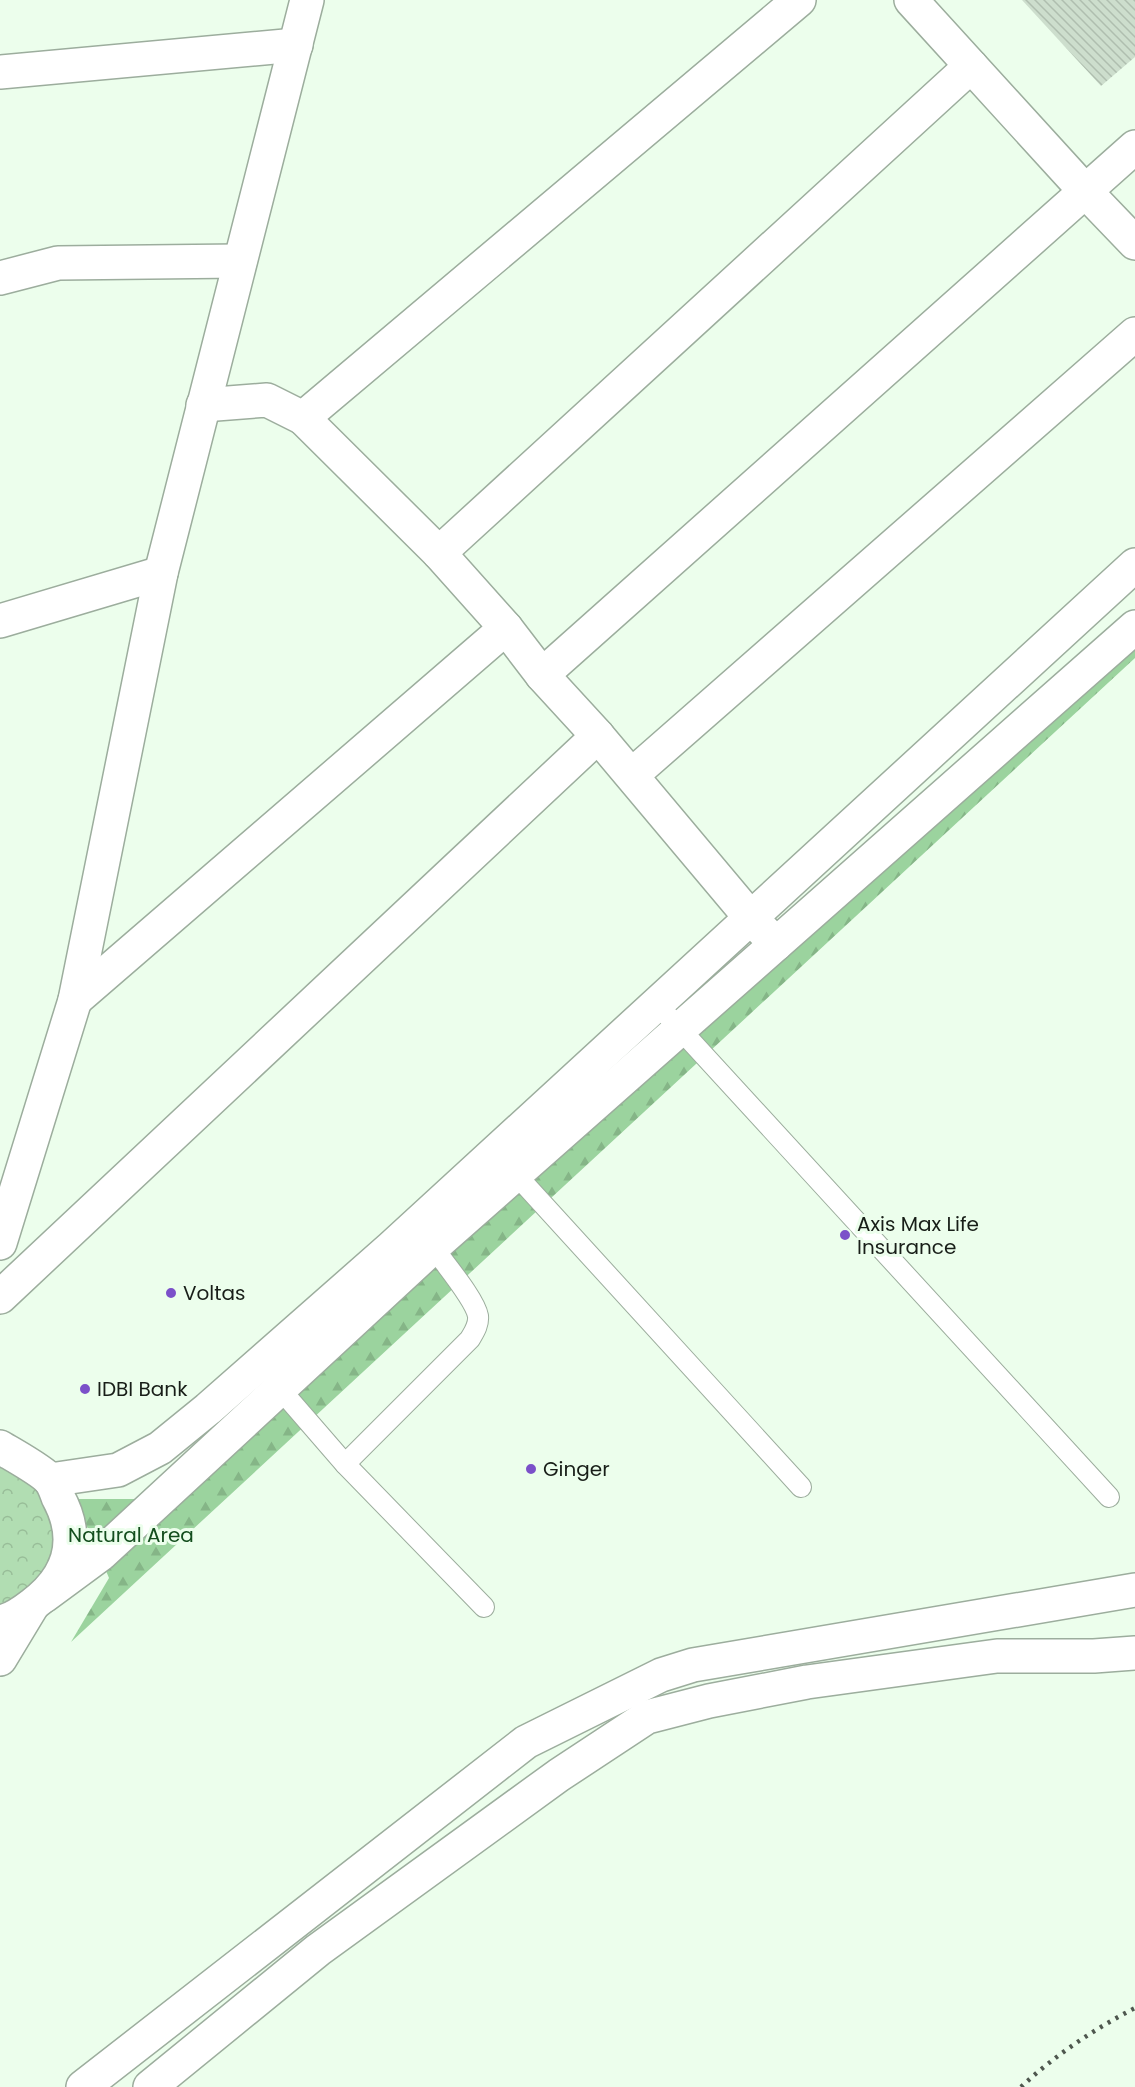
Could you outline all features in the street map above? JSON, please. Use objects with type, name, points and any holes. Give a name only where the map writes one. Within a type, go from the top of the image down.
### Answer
[{"type":"street","points":[[0,1243],[75,1000],[161,573],[307,0]]},
{"type":"street","points":[[303,418],[799,0]]},
{"type":"street","points":[[911,0],[1135,243]]},
{"type":"street","points":[[0,72],[296,45]]},
{"type":"street","points":[[439,553],[971,66]]},
{"type":"street","points":[[542,675],[1135,147]]},
{"type":"street","points":[[0,278],[58,262],[240,261]]},
{"type":"street","points":[[632,775],[1135,334]]},
{"type":"street","points":[[203,405],[267,400],[303,418],[439,553],[506,628],[542,675],[598,735],[750,917],[776,944]]},
{"type":"street","points":[[0,1622],[22,1612],[101,1554],[434,1247],[506,1163],[656,1003],[1135,565]]},
{"type":"street","points":[[0,621],[161,573]]},
{"type":"street","points":[[50,1480],[118,1470],[160,1448],[391,1248],[680,1029],[1135,627]]},
{"type":"street","points":[[75,1000],[506,628]]},
{"type":"street","points":[[0,1297],[598,735]]},
{"type":"street","points":[[0,1447],[50,1480],[66,1512],[70,1540],[67,1562],[57,1582],[38,1601],[0,1659]]},
{"type":"street","points":[[83,2087],[526,1742],[661,1675],[693,1665],[1135,1590]]},
{"type":"street","points":[[150,2087],[318,1950],[559,1775],[647,1717],[709,1701],[807,1682],[998,1656],[1094,1656],[1135,1653]]},
{"type":"street","points":[[526,1742],[559,1775]]},
{"type":"lane","points":[[656,1003],[1109,1497]]},
{"type":"lane","points":[[506,1163],[801,1487]]},
{"type":"lane","points":[[345,1464],[470,1339],[478,1326],[478,1316],[471,1300],[434,1247]]},
{"type":"lane","points":[[258,1365],[345,1464],[484,1607]]},
{"type":"green space","name":"Natural Area","points":[[1135,617],[1135,658],[71,1642],[109,1578],[88,1528],[56,1499],[150,1499]]},
{"type":"green space","points":[[0,1453],[58,1509],[53,1575],[0,1612]]},
{"type":"building","points":[[1022,0],[1135,0],[1135,57],[1101,86]]},
{"type":"railway","points":[[1021,2087],[1075,2044],[1135,2008]]},
{"type":"place","name":"Axis Max Life Insurance","points":[[845,1235]]},
{"type":"place","name":"Voltas","points":[[171,1293]]},
{"type":"place","name":"IDBI Bank","points":[[85,1389]]},
{"type":"place","name":"Ginger","points":[[531,1469]]}]
